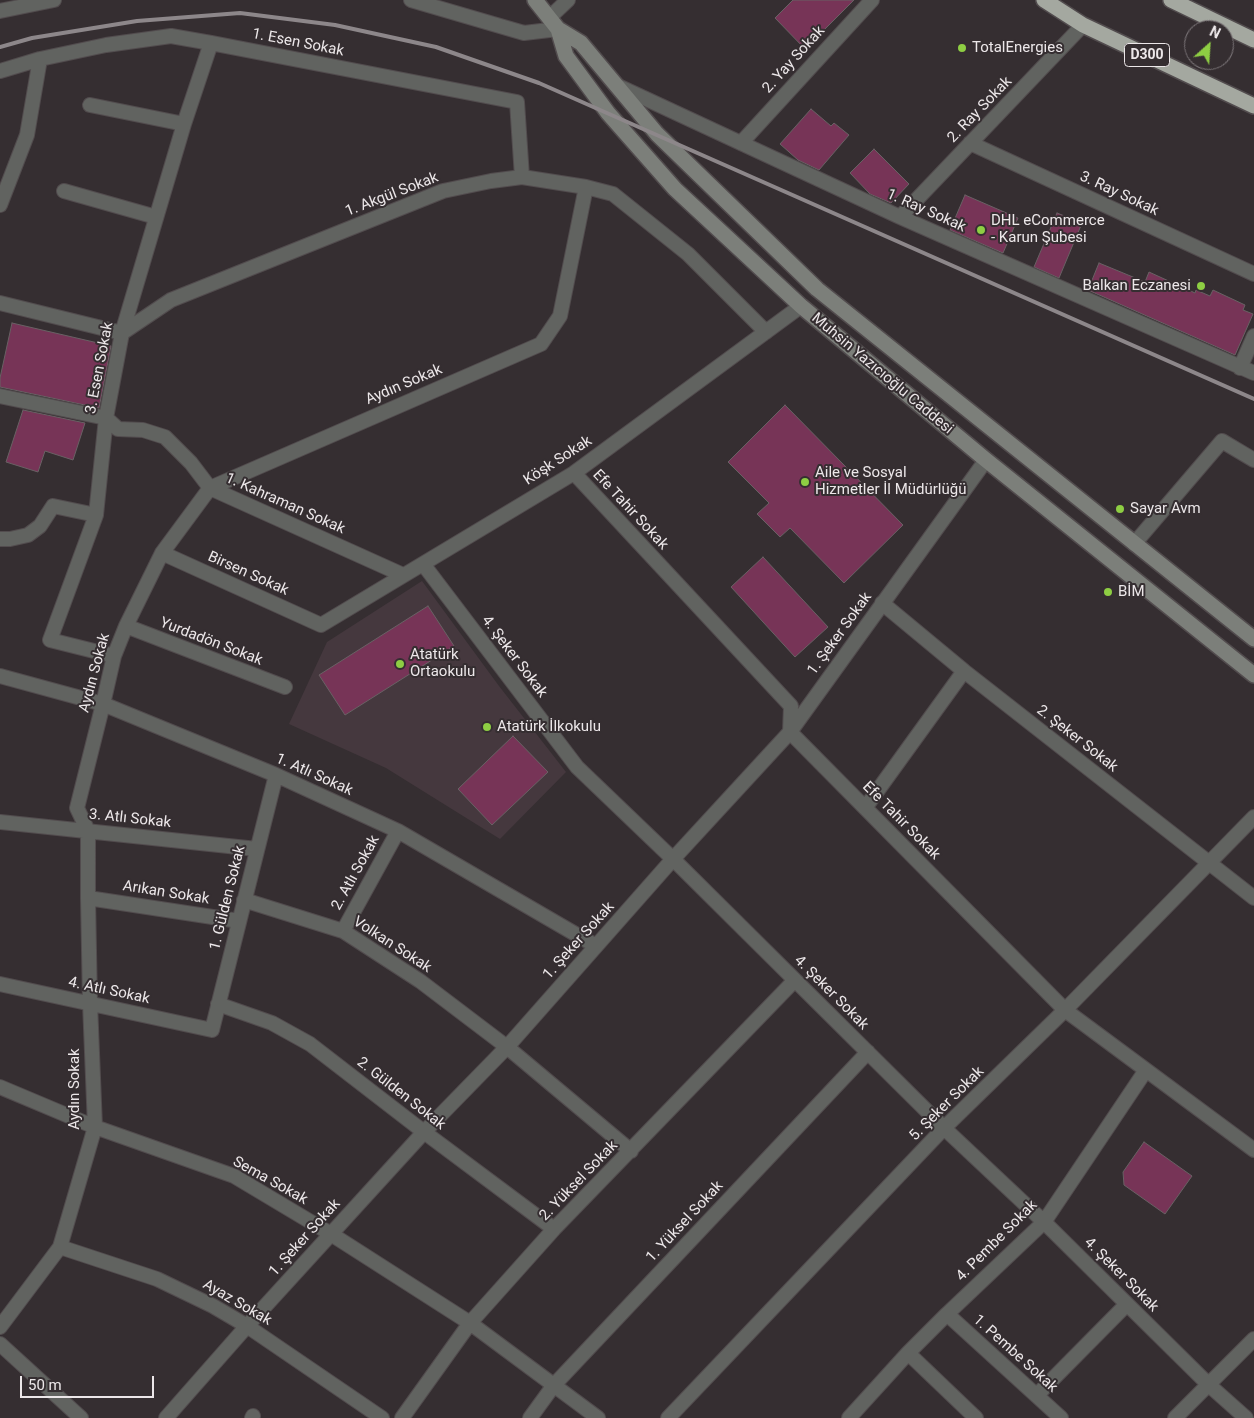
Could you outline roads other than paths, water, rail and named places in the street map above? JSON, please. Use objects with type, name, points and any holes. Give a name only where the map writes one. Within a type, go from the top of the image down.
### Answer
[{"type":"highway","name":"D300","points":[[1044,0],[1083,25],[1254,106]]},
{"type":"highway","points":[[1171,0],[1254,40]]},
{"type":"street","points":[[9,6],[54,0]]},
{"type":"street","points":[[411,0],[524,33],[554,23],[568,0]]},
{"type":"street","name":"Muhsin Yazıcıoğlu Caddesi","points":[[535,0],[554,23],[581,43],[657,134],[817,289],[1254,639]]},
{"type":"street","name":"2. Yay Sokak","points":[[741,143],[872,0]]},
{"type":"street","name":"Muhsin Yazıcıoğlu Caddesi","points":[[554,23],[566,56],[608,112],[675,189],[801,306],[986,460],[1254,675]]},
{"type":"street","name":"2. Ray Sokak","points":[[900,217],[1083,25]]},
{"type":"street","name":"1. Esen Sokak","points":[[0,71],[40,59],[106,44],[171,36],[211,42],[517,102],[522,177]]},
{"type":"street","name":"3. Esen Sokak","points":[[114,656],[50,640],[96,515],[106,418],[122,333],[184,124],[211,42]]},
{"type":"street","points":[[0,205],[27,135],[40,59]]},
{"type":"street","name":"1. Ray Sokak","points":[[615,85],[900,217],[1254,374]]},
{"type":"street","points":[[90,105],[184,124]]},
{"type":"street","name":"3. Ray Sokak","points":[[970,143],[1254,274]]},
{"type":"street","name":"1. Akgül Sokak","points":[[122,333],[171,300],[444,191],[491,181],[522,177],[586,187],[613,194],[688,254],[766,332]]},
{"type":"street","name":"Aydın Sokak","points":[[0,1327],[60,1246],[95,1128],[90,1003],[88,831],[76,808],[114,656],[126,626],[162,553],[210,488],[541,344],[560,316],[586,187]]},
{"type":"street","points":[[64,191],[156,217]]},
{"type":"street","points":[[801,306],[817,289]]},
{"type":"street","points":[[0,303],[122,333]]},
{"type":"street","name":"Köşk Sokak","points":[[321,625],[574,473],[801,306]]},
{"type":"street","points":[[1240,368],[1254,336]]},
{"type":"street","name":"1. Kahraman Sokak","points":[[0,396],[106,418],[118,429],[143,430],[164,437],[191,463],[210,488],[403,576]]},
{"type":"street","points":[[1134,544],[1222,441],[1254,460]]},
{"type":"street","name":"1. Şeker Sokak","points":[[166,1418],[424,1132],[507,1047],[790,732],[986,460]]},
{"type":"street","name":"Efe Tahir Sokak","points":[[574,473],[791,706],[790,732],[1065,1010],[1254,1150]]},
{"type":"street","points":[[0,539],[28,535],[40,526],[53,506],[96,515]]},
{"type":"street","name":"Birsen Sokak","points":[[162,553],[321,625]]},
{"type":"street","name":"4. Şeker Sokak","points":[[423,564],[577,767],[674,859],[944,1128],[1044,1222],[1209,1385],[1246,1418]]},
{"type":"street","name":"2. Şeker Sokak","points":[[882,603],[964,672],[1254,898]]},
{"type":"street","name":"Yurdadön Sokak","points":[[126,626],[284,688]]},
{"type":"street","points":[[865,808],[964,672]]},
{"type":"street","name":"1. Atlı Sokak","points":[[0,676],[103,704],[276,775],[398,831],[596,946]]},
{"type":"street","name":"1. Gülden Sokak","points":[[212,1030],[276,775]]},
{"type":"street","name":"5. Şeker Sokak","points":[[668,1418],[944,1128],[1065,1010],[1254,817]]},
{"type":"street","name":"3. Atlı Sokak","points":[[0,822],[257,849]]},
{"type":"street","name":"2. Atlı Sokak","points":[[343,931],[398,831]]},
{"type":"street","name":"Arıkan Sokak","points":[[88,898],[239,921]]},
{"type":"street","name":"Volkan Sokak","points":[[244,900],[343,931],[420,981],[507,1047],[631,1152]]},
{"type":"street","name":"2. Yüksel Sokak","points":[[402,1418],[470,1323],[554,1230],[795,980]]},
{"type":"street","name":"4. Atlı Sokak","points":[[0,984],[212,1030]]},
{"type":"street","name":"2. Gülden Sokak","points":[[218,1004],[272,1023],[310,1044],[554,1230]]},
{"type":"street","name":"1. Yüksel Sokak","points":[[530,1418],[554,1386],[868,1052]]},
{"type":"street","name":"4. Pembe Sokak","points":[[849,1418],[946,1314],[1044,1222],[1146,1070]]},
{"type":"street","name":"Sema Sokak","points":[[0,1087],[95,1128],[234,1176],[331,1234],[470,1323],[598,1418]]},
{"type":"street","name":"Ayaz Sokak","points":[[60,1246],[157,1278],[213,1306],[247,1326],[382,1418]]},
{"type":"street","points":[[1037,1396],[1128,1304]]},
{"type":"street","name":"1. Pembe Sokak","points":[[946,1314],[1062,1418]]},
{"type":"street","points":[[1175,1418],[1254,1339]]},
{"type":"street","points":[[0,1344],[78,1417]]},
{"type":"street","points":[[908,1353],[976,1418]]},
{"type":"railway","points":[[0,47],[32,38],[137,21],[240,13],[335,25],[436,47],[539,83],[1254,399]]},
{"type":"place","name":"TotalEnergies","points":[[962,48]]},
{"type":"place","name":"DHL eCommerce - Karun Şubesi","points":[[981,230]]},
{"type":"place","name":"Balkan Eczanesi","points":[[1201,286]]},
{"type":"place","name":"Aile ve Sosyal Hizmetler İl Müdürlüğü","points":[[805,482]]},
{"type":"place","name":"Sayar Avm","points":[[1120,509]]},
{"type":"place","name":"BİM","points":[[1108,592]]},
{"type":"place","name":"Atatürk Ortaokulu","points":[[400,664]]},
{"type":"place","name":"Atatürk İlkokulu","points":[[487,727]]}]
